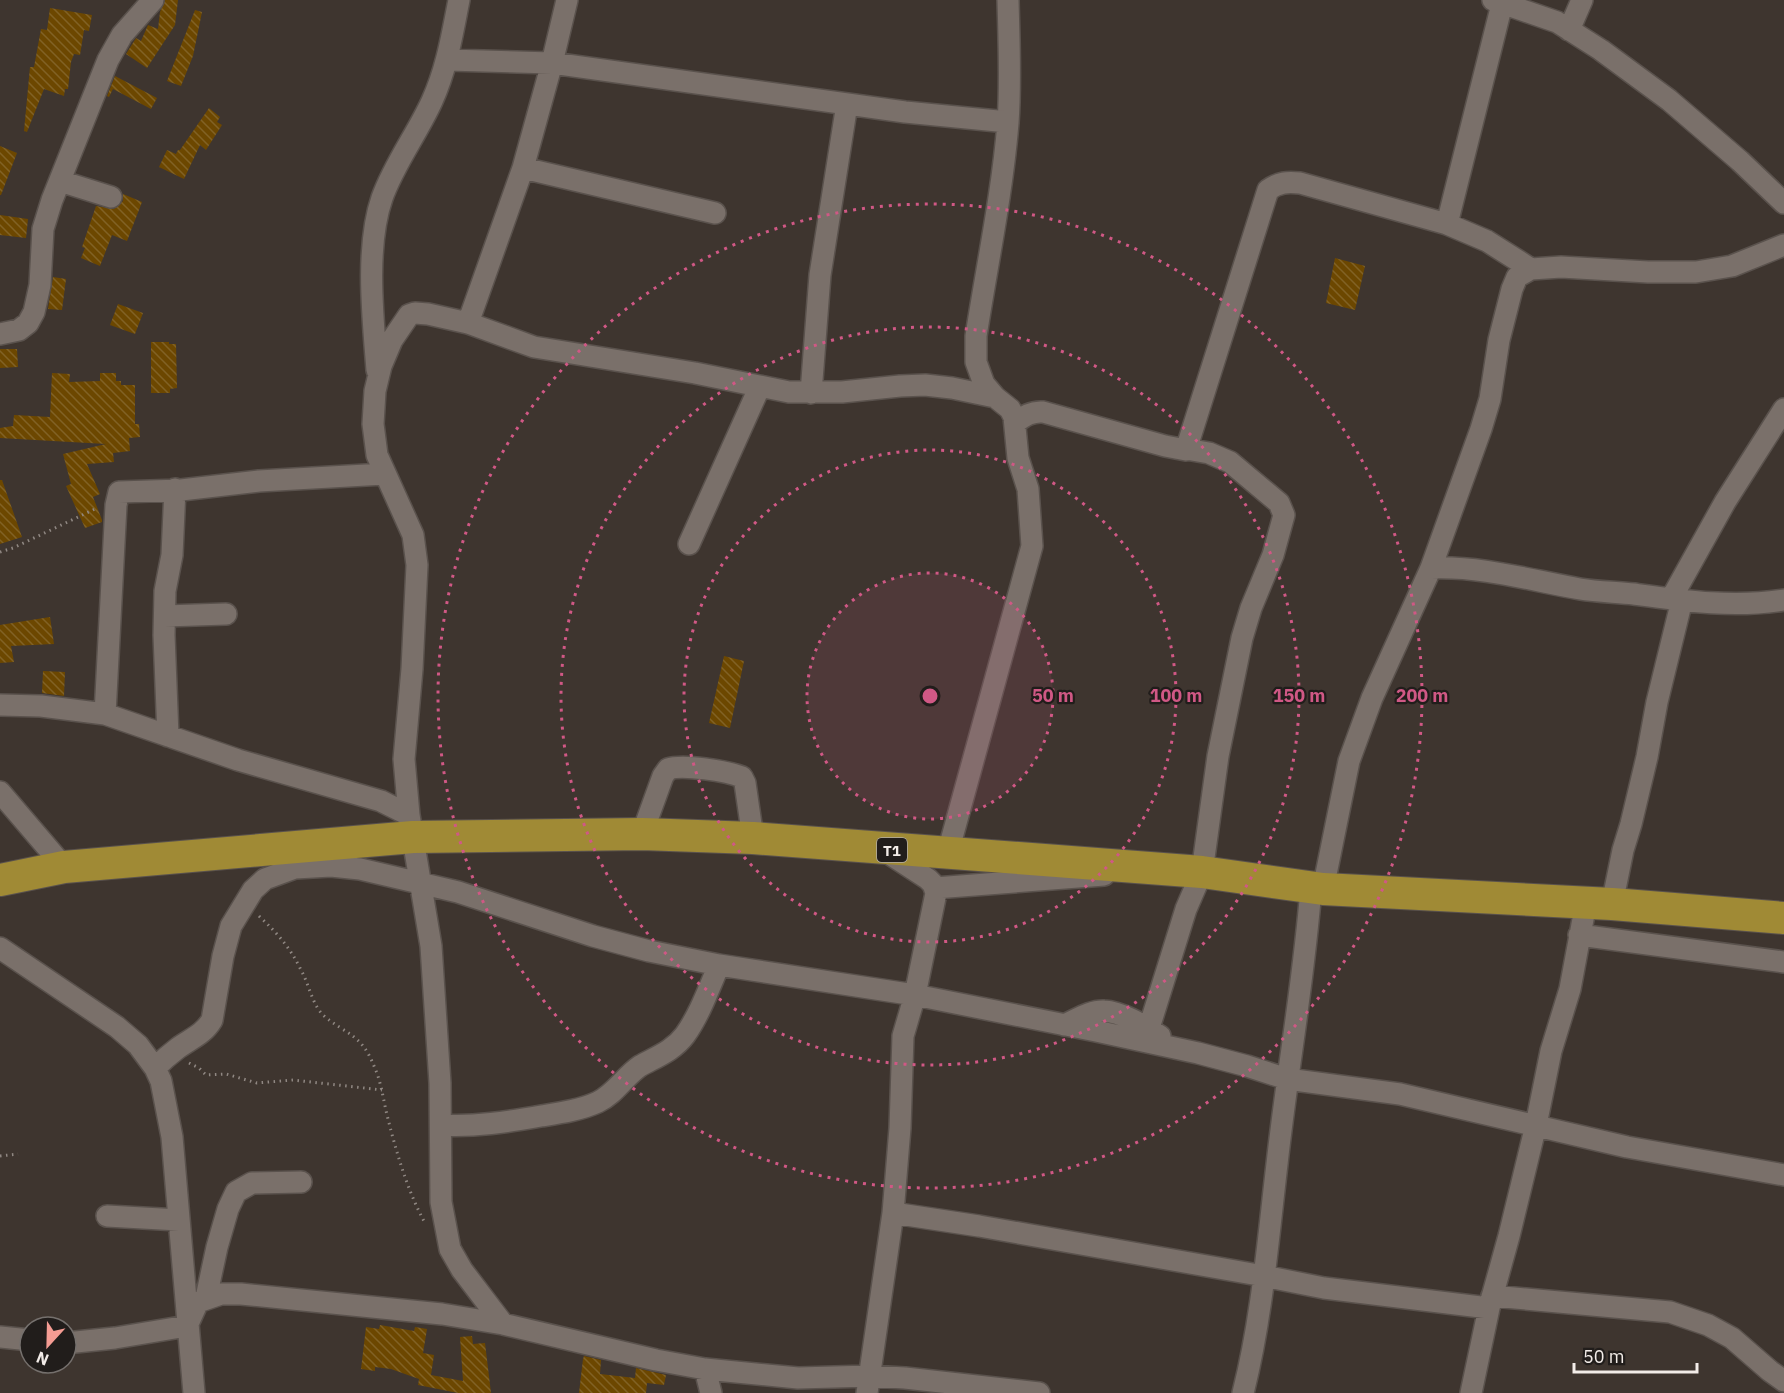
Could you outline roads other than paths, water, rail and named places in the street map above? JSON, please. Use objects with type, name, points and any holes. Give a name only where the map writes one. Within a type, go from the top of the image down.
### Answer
[{"type":"highway","name":"T1","points":[[0,880],[64,867],[411,826],[753,838],[1202,872],[1317,889],[1599,904],[1784,918]]},
{"type":"street","points":[[0,334],[19,330],[28,323],[34,312],[40,285],[44,223],[60,181],[108,60],[122,35],[153,0]]},
{"type":"street","points":[[378,377],[372,298],[375,234],[382,198],[432,101],[448,60],[459,0]]},
{"type":"street","points":[[468,323],[523,168],[567,0]]},
{"type":"street","points":[[948,852],[1032,546],[1028,489],[1018,458],[1016,423],[1010,409],[984,384],[978,369],[976,336],[1001,187],[1008,122],[1010,57],[1008,0]]},
{"type":"street","points":[[1569,30],[1582,0]]},
{"type":"street","points":[[1447,224],[1497,2],[1557,22],[1608,55],[1669,100],[1740,161],[1784,203]]},
{"type":"street","points":[[448,60],[552,63],[904,112],[1008,122]]},
{"type":"street","points":[[811,393],[820,275],[847,104]]},
{"type":"street","points":[[523,168],[715,213]]},
{"type":"street","points":[[60,181],[111,197]]},
{"type":"street","points":[[1186,449],[1268,190],[1286,182],[1300,183],[1447,224],[1487,241],[1531,269]]},
{"type":"street","points":[[1243,1393],[1264,1276],[1287,1079],[1317,889],[1355,744],[1372,698],[1431,568],[1490,399],[1499,340],[1517,278],[1531,269],[1561,267],[1696,272],[1732,266],[1784,245]]},
{"type":"street","points":[[503,1324],[462,1270],[450,1249],[441,1202],[440,1083],[430,946],[411,826],[404,759],[412,669],[417,565],[413,535],[377,455],[373,424],[378,377],[392,340],[409,315],[428,314],[468,323],[534,347],[695,373],[789,392],[842,393],[925,385],[995,397]]},
{"type":"street","points":[[689,544],[760,386]]},
{"type":"street","points":[[1471,1393],[1491,1302],[1536,1125],[1551,1051],[1569,988],[1579,934],[1599,904],[1623,850],[1631,824],[1647,757],[1676,600],[1725,501],[1784,409]]},
{"type":"street","points":[[1016,423],[1026,415],[1043,412],[1165,446],[1209,453],[1230,462],[1279,503],[1284,515],[1273,555],[1251,608],[1242,638],[1218,756],[1202,872],[1186,909],[1149,1028]]},
{"type":"street","points":[[105,714],[117,498],[121,491],[384,474]]},
{"type":"street","points":[[168,736],[165,591],[172,555],[174,489]]},
{"type":"street","points":[[1431,568],[1498,571],[1581,589],[1723,605],[1784,600]]},
{"type":"street","points":[[165,616],[226,614]]},
{"type":"street","points":[[0,705],[41,706],[105,714],[238,760],[381,801],[411,826]]},
{"type":"street","points":[[642,834],[663,776],[668,770],[677,767],[729,773],[742,777],[745,783],[753,838]]},
{"type":"street","points":[[0,792],[64,867]]},
{"type":"street","points":[[868,1384],[892,1213],[900,1128],[903,1036],[915,995],[935,900],[934,888],[921,873],[882,849]]},
{"type":"street","points":[[156,1070],[179,1047],[194,1040],[212,1020],[223,956],[231,926],[254,890],[265,879],[295,868],[331,866],[360,868],[458,892],[593,936],[649,951],[719,965],[915,995],[1198,1053],[1287,1079],[1400,1094],[1627,1147],[1784,1175]]},
{"type":"street","points":[[934,888],[1103,876],[1145,868]]},
{"type":"street","points":[[1579,934],[1784,962]]},
{"type":"street","points":[[0,948],[117,1027],[138,1045],[156,1070],[168,1112],[172,1137],[194,1393]]},
{"type":"street","points":[[441,1125],[492,1124],[565,1112],[598,1102],[609,1096],[630,1074],[663,1055],[684,1037],[693,1023],[719,965]]},
{"type":"street","points":[[1064,1025],[1088,1015],[1104,1011],[1112,1012],[1198,1053]]},
{"type":"street","points":[[206,1298],[217,1247],[228,1209],[236,1192],[252,1183],[301,1182]]},
{"type":"street","points":[[892,1213],[979,1226],[1324,1288],[1491,1302],[1670,1312],[1708,1325],[1732,1338],[1784,1381]]},
{"type":"street","points":[[107,1216],[179,1220]]},
{"type":"street","points":[[187,1326],[198,1302],[221,1294],[241,1294],[442,1314],[503,1324],[656,1360],[705,1369],[868,1384],[936,1380],[1039,1393]]},
{"type":"street","points":[[78,1342],[187,1326]]},
{"type":"street","points":[[0,1337],[18,1339]]},
{"type":"street","points":[[705,1369],[711,1393]]}]
